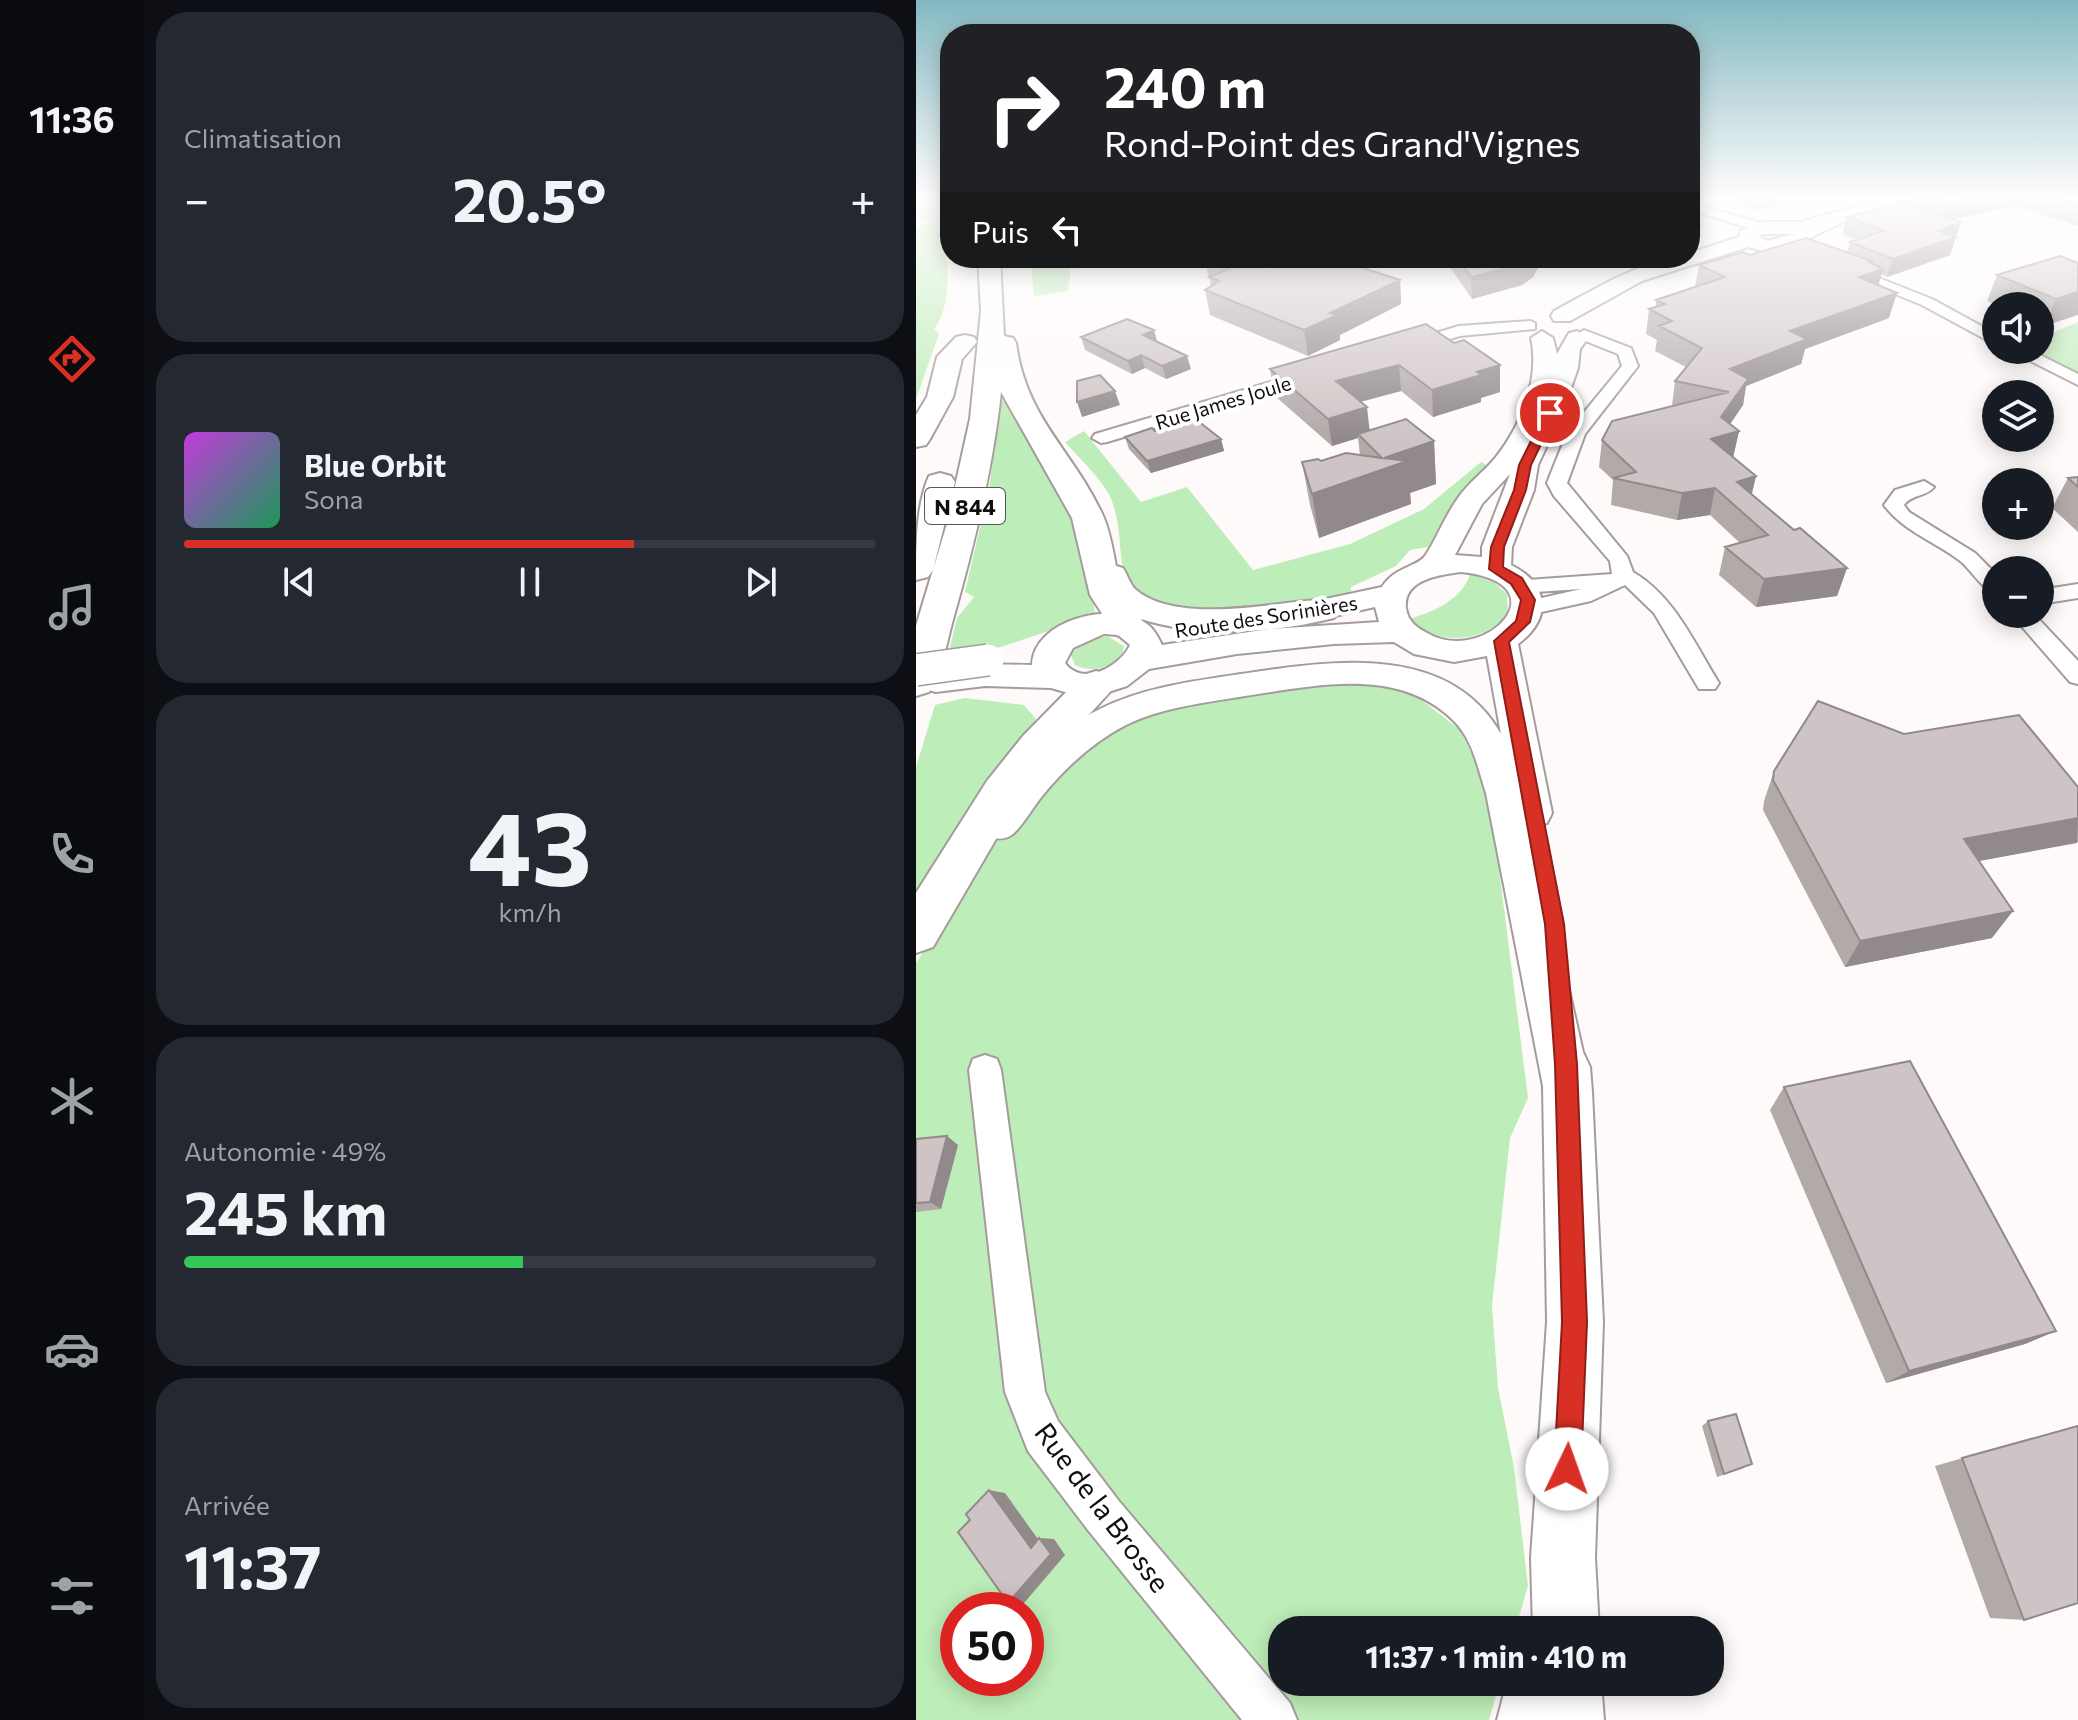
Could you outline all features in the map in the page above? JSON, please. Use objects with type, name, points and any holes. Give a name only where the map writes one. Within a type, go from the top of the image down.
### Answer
[{"type":"highway","name":"N 844","points":[[916,570],[948,448],[972,313],[983,278]]},
{"type":"highway","name":"N 844","points":[[916,683],[948,575],[974,466],[988,375],[972,313]]},
{"type":"highway","points":[[916,439],[940,397],[950,357],[972,313],[1004,335],[1004,364],[1013,394],[1078,497],[1100,560],[1106,593],[1137,641]]},
{"type":"highway","points":[[1100,560],[1110,571],[1120,595],[1134,604],[1162,614],[1207,618],[1322,610]]},
{"type":"highway","points":[[927,917],[1002,792],[1037,746],[1096,684]]},
{"type":"main road","points":[[1536,332],[1557,341],[1628,288],[1650,278]]},
{"type":"main road","points":[[1515,588],[1461,563],[1435,565],[1408,576],[1391,594],[1388,612],[1399,632],[1423,645],[1447,650],[1466,650],[1501,641],[1523,622],[1515,588],[1497,547],[1520,490],[1525,465],[1550,413],[1576,327]]},
{"type":"main road","points":[[1435,565],[1475,493],[1508,460],[1524,433],[1546,377],[1547,356],[1536,332]]},
{"type":"main road","name":"Route des Sorinières","points":[[1137,641],[1322,610],[1391,594]]},
{"type":"main road","points":[[916,670],[1057,660],[1091,626],[1137,641],[1123,676],[1096,684],[1071,684],[1057,660]]},
{"type":"main road","name":"Route des Sorinières","points":[[1137,641],[1182,651],[1268,640],[1399,632]]},
{"type":"main road","points":[[1501,641],[1554,924],[1568,1092],[1575,1322],[1563,1558],[1565,1616]]},
{"type":"main road","points":[[1447,650],[1489,719],[1513,785],[1531,859],[1543,978]]},
{"type":"main road","points":[[916,683],[986,667]]},
{"type":"main road","points":[[927,917],[1048,762],[1096,725],[1128,709],[1193,692],[1308,675],[1376,674],[1420,685],[1466,712],[1481,731],[1505,793],[1568,1092]]},
{"type":"main road","points":[[1553,1616],[1563,1558]]},
{"type":"main road","points":[[1532,1720],[1538,1696]]},
{"type":"main road","points":[[1568,1696],[1569,1720]]},
{"type":"street","points":[[1869,278],[1927,302],[1982,332]]},
{"type":"street","points":[[1576,327],[1625,351],[1630,366],[1576,433],[1557,483],[1620,560],[1620,578]]},
{"type":"street","points":[[1386,353],[1459,331],[1536,332]]},
{"type":"street","points":[[2045,364],[2078,380]]},
{"type":"street","name":"Rue James Joule","points":[[1101,438],[1330,370]]},
{"type":"street","points":[[1924,487],[1902,494],[1894,505],[1902,516],[1968,557],[1982,572]]},
{"type":"street","points":[[1515,588],[1583,596],[1620,578],[1641,583],[1657,600],[1707,683]]},
{"type":"street","points":[[2054,595],[2078,591]]},
{"type":"street","points":[[2035,628],[2078,676]]},
{"type":"street","name":"Rue de la Brosse","points":[[985,1070],[1025,1392],[1043,1436],[1103,1515],[1273,1720]]},
{"type":"green space","points":[[916,278],[948,278],[942,315],[934,329],[939,334],[916,399]]},
{"type":"green space","points":[[1032,278],[1070,278],[1068,291],[1034,296]]},
{"type":"green space","points":[[2078,322],[2078,375],[2054,363],[2054,332]]},
{"type":"green space","points":[[1006,400],[1070,496],[1090,556],[1095,615],[1001,647],[948,655],[957,618],[974,597],[965,592],[989,488],[1001,401]]},
{"type":"green space","points":[[1084,431],[1141,502],[1187,487],[1253,570],[1350,544],[1424,509],[1481,462],[1493,469],[1460,494],[1428,547],[1410,550],[1396,566],[1351,587],[1351,595],[1317,603],[1176,613],[1128,588],[1122,566],[1118,523],[1109,494],[1065,442]]},
{"type":"green space","points":[[1470,574],[1494,582],[1507,594],[1508,614],[1498,624],[1473,636],[1460,638],[1433,634],[1409,619],[1437,609],[1454,598]]},
{"type":"green space","points":[[1098,637],[1109,637],[1124,646],[1118,660],[1097,669],[1075,665],[1071,655],[1078,646]]},
{"type":"green space","points":[[1375,684],[1419,698],[1459,729],[1479,768],[1495,838],[1528,1098],[1510,1138],[1492,1306],[1498,1388],[1514,1468],[1528,1586],[1519,1616],[1268,1616],[1268,1696],[1496,1696],[1489,1720],[916,1720],[916,963],[1006,827],[1062,757],[1139,709],[1307,685]]},
{"type":"green space","points":[[965,698],[1024,705],[1036,719],[916,893],[916,767],[935,705]]},
{"type":"building","points":[[1212,278],[1400,280],[1330,313],[1337,315],[1304,330],[1205,290],[1219,281]]},
{"type":"building","points":[[1721,278],[1862,278],[1897,293],[1790,331],[1807,339],[1730,369],[1748,379],[1721,417],[1739,431],[1711,439],[1756,476],[1737,482],[1794,530],[1800,528],[1847,568],[1764,579],[1725,547],[1768,535],[1715,488],[1682,493],[1613,478],[1636,472],[1602,440],[1612,421],[1729,392],[1675,381],[1702,348],[1659,326],[1672,321],[1649,309],[1665,304],[1656,300]]},
{"type":"building","points":[[2005,278],[2078,278],[2078,292],[2056,299],[2054,292],[2039,292]]},
{"type":"building","points":[[1127,319],[1154,330],[1143,335],[1187,356],[1162,366],[1141,355],[1128,361],[1081,337]]},
{"type":"building","points":[[1426,324],[1454,343],[1464,340],[1500,365],[1477,372],[1481,375],[1432,390],[1399,365],[1336,381],[1367,407],[1328,419],[1270,369]]},
{"type":"building","points":[[1100,375],[1115,391],[1077,402],[1077,381]]},
{"type":"building","points":[[1193,417],[1221,439],[1147,461],[1125,437],[1152,428],[1155,431]]},
{"type":"building","points":[[1406,419],[1434,441],[1384,458],[1407,461],[1312,494],[1302,462],[1321,461],[1346,453],[1382,458],[1358,434]]},
{"type":"building","points":[[2078,477],[2078,487],[2068,478]]},
{"type":"building","points":[[1818,701],[1904,734],[2019,715],[2078,787],[2078,818],[1964,839],[2013,911],[1860,941],[1773,780],[1774,771]]},
{"type":"building","points":[[1910,1061],[2056,1331],[1909,1371],[1784,1087]]},
{"type":"building","points":[[947,1136],[930,1202],[916,1203],[916,1139]]},
{"type":"building","points":[[1736,1414],[1752,1464],[1724,1474],[1708,1421]]},
{"type":"building","points":[[2078,1426],[2078,1603],[2024,1620],[1962,1458]]},
{"type":"building","points":[[989,1490],[1031,1548],[1039,1538],[1051,1554],[1018,1592],[1000,1592],[958,1532],[970,1520],[966,1514]]},
{"type":"route","points":[[1550,413],[1525,465],[1520,490],[1497,547],[1496,569],[1517,581],[1528,600],[1523,622],[1501,641],[1554,924],[1566,1064],[1575,1322],[1567,1469]]}]
